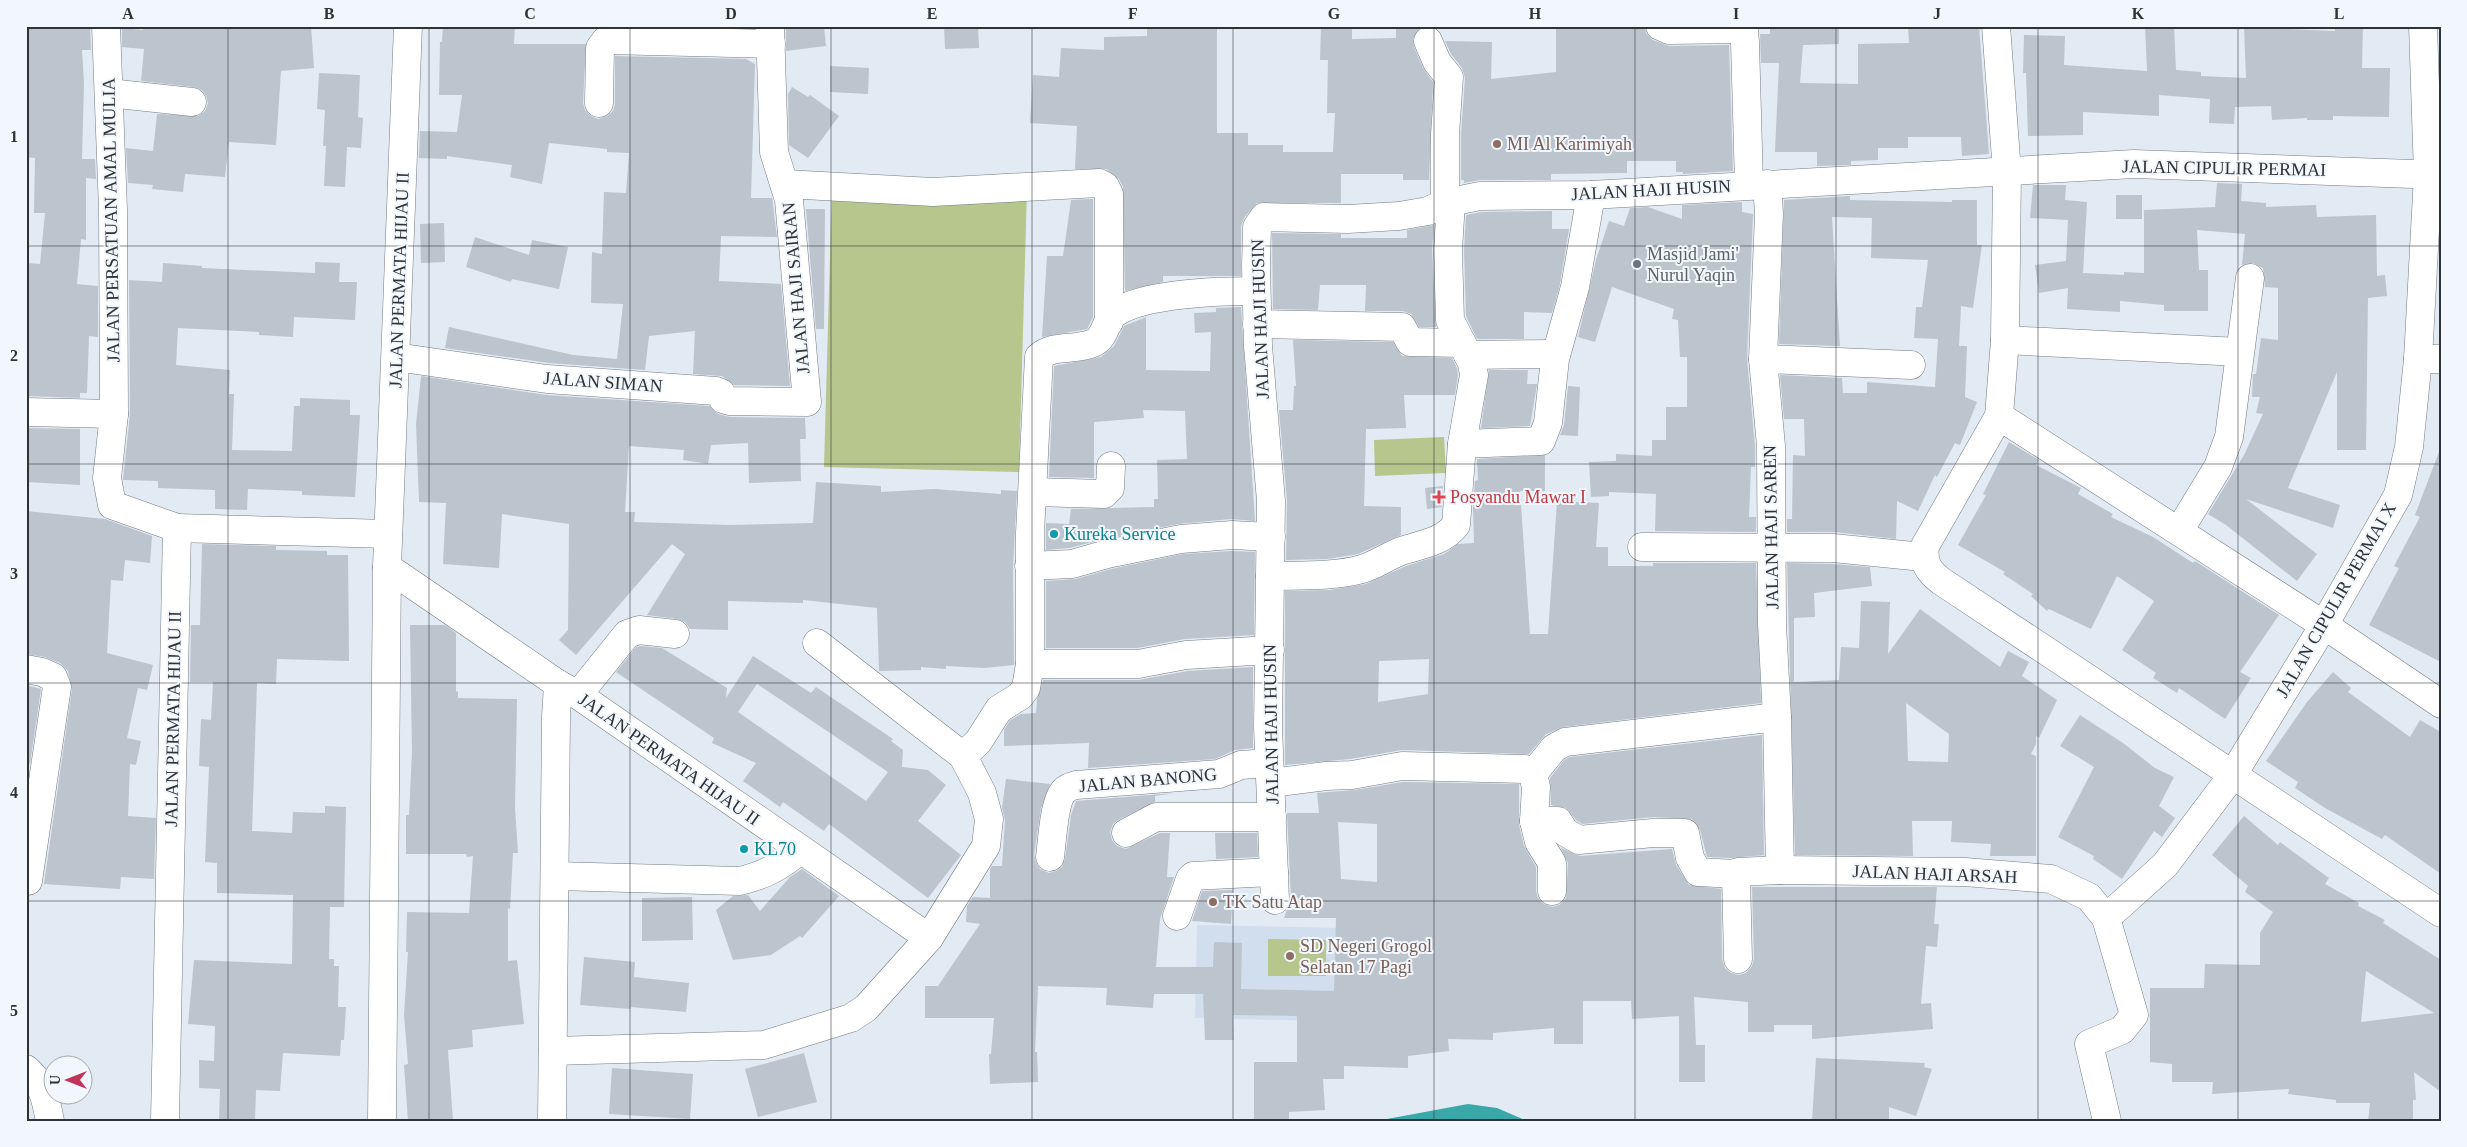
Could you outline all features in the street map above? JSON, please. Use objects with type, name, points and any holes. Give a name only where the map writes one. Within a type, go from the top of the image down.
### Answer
[{"type":"street","name":"JALAN PERSATUAN AMAL MULIA","points":[[106,26],[113,210],[114,414],[107,478],[112,505],[177,528]]},
{"type":"street","name":"JALAN PERMATA HIJAU II","points":[[382,1121],[387,567],[408,26]]},
{"type":"street","points":[[1660,26],[1669,30],[1743,28]]},
{"type":"street","points":[[1996,26],[2007,172],[2005,340],[1999,416],[1925,546],[1924,557],[1926,567],[1941,581],[2441,913]]},
{"type":"street","name":"JALAN CIPULIR PERMAI X","points":[[2106,918],[2165,864],[2232,776],[2324,625],[2398,495],[2429,359],[2434,175],[2424,26]]},
{"type":"street","name":"JALAN HAJI SAREN","points":[[1743,28],[1758,185],[1769,214],[1763,359],[1771,446],[1772,624],[1777,717],[1780,870]]},
{"type":"street","points":[[599,103],[600,48],[606,40],[771,35]]},
{"type":"street","name":"JALAN HAJI SAIRAN","points":[[771,35],[774,152],[778,172],[785,184],[789,200],[807,402]]},
{"type":"street","points":[[1270,576],[1351,571],[1365,568],[1450,532],[1456,525],[1462,444],[1474,375],[1465,349],[1451,326],[1448,294],[1448,203],[1445,134],[1449,77],[1437,62],[1428,41]]},
{"type":"street","points":[[109,93],[192,102]]},
{"type":"street","name":"JALAN CIPULIR PERMAI","points":[[2007,172],[2143,164],[2434,175]]},
{"type":"street","name":"JALAN HAJI HUSIN","points":[[1275,900],[1270,773],[1271,502],[1256,291],[1257,227],[1264,217],[1386,217],[1428,211],[1464,198],[1502,195],[1591,195],[2007,172]]},
{"type":"street","points":[[785,184],[933,192],[1099,183],[1106,186],[1109,194],[1109,322]]},
{"type":"street","points":[[1462,444],[1541,441],[1548,423],[1556,354],[1575,287],[1591,195]]},
{"type":"street","points":[[2179,531],[2218,467],[2228,437],[2250,278]]},
{"type":"street","points":[[963,756],[978,742],[999,709],[1020,696],[1026,688],[1030,664],[1029,566],[1039,357],[1047,350],[1074,348],[1095,343],[1104,334],[1113,314],[1145,302],[1230,291],[1256,291]]},
{"type":"street","points":[[1257,324],[1402,327],[1410,342],[1465,349],[1556,354]]},
{"type":"street","points":[[2005,340],[2239,352]]},
{"type":"street","name":"JALAN SIMAN","points":[[396,357],[547,379],[716,390],[721,393],[723,399],[730,401],[807,402]]},
{"type":"street","points":[[1763,359],[1910,364]]},
{"type":"street","points":[[26,412],[114,414]]},
{"type":"street","points":[[1999,416],[2324,625],[2441,704]]},
{"type":"street","points":[[1033,488],[1104,494],[1110,488],[1111,466]]},
{"type":"street","points":[[177,528],[388,534]]},
{"type":"street","name":"JALAN PERMATA HIJAU II","points":[[165,1121],[177,528]]},
{"type":"street","points":[[1029,566],[1072,564],[1107,554],[1180,539],[1232,535],[1271,537]]},
{"type":"street","points":[[1642,548],[1834,548],[1924,557]]},
{"type":"street","name":"JALAN PERMATA HIJAU II","points":[[387,567],[929,938]]},
{"type":"street","points":[[568,690],[627,634],[639,630],[675,634]]},
{"type":"street","points":[[553,1051],[764,1045],[851,1018],[866,1008],[929,938],[986,846],[989,819],[982,792],[963,756],[817,644]]},
{"type":"street","points":[[1030,664],[1138,664],[1186,655],[1270,650]]},
{"type":"street","points":[[26,669],[42,672],[53,677],[57,687],[28,882]]},
{"type":"street","name":"JALAN PERMATA HIJAU II","points":[[552,1121],[556,717],[568,690]]},
{"type":"street","points":[[1533,774],[1554,748],[1565,742],[1777,717]]},
{"type":"street","name":"JALAN BANONG","points":[[1050,857],[1054,821],[1062,794],[1066,789],[1076,785],[1220,774],[1242,765],[1270,773]]},
{"type":"street","points":[[1270,773],[1326,776],[1352,775],[1402,766],[1525,768],[1533,774],[1536,787],[1534,821],[1539,842],[1552,863],[1552,891]]},
{"type":"street","points":[[1126,833],[1156,817],[1272,817]]},
{"type":"street","name":"JALAN HAJI ARSAH","points":[[1534,821],[1558,821],[1565,832],[1579,840],[1653,834],[1685,834],[1690,858],[1698,872],[1736,874],[1780,870],[1965,872],[2051,880],[2089,897],[2106,918]]},
{"type":"street","points":[[555,876],[740,881],[761,876],[778,868],[800,850]]},
{"type":"street","points":[[1177,916],[1190,879],[1193,876],[1274,872]]},
{"type":"street","points":[[1736,874],[1738,959]]},
{"type":"street","points":[[2106,918],[2134,1015],[2122,1030],[2089,1044],[2107,1121]]},
{"type":"street","points":[[26,1069],[37,1077],[43,1090],[50,1121]]},
{"type":"shaded area","name":"SD Negeri Grogol Selatan 17 Pagi","points":[[1197,925],[1385,929],[1396,1023],[1195,1018]]},
{"type":"green space","points":[[832,184],[1027,189],[1019,472],[824,467]]},
{"type":"green space","points":[[1444,437],[1446,473],[1375,476],[1374,440]]},
{"type":"green space","points":[[1268,939],[1326,940],[1326,976],[1268,976]]},
{"type":"water","points":[[1468,1104],[1497,1108],[1527,1121],[1376,1121]]},
{"type":"building","points":[[26,26],[90,26],[91,50],[82,50],[84,83],[82,159],[95,159],[96,179],[86,178],[86,240],[81,239],[77,284],[98,286],[98,337],[89,336],[87,393],[80,393],[80,398],[26,396],[26,263],[40,264],[45,213],[34,213],[35,158],[26,157]]},
{"type":"building","points":[[144,26],[311,26],[314,68],[281,71],[276,145],[229,142],[225,177],[185,174],[183,192],[152,189],[153,185],[128,183],[126,148],[153,151],[157,114],[198,116],[205,111],[208,103],[202,90],[194,87],[141,81],[144,49],[122,47],[122,28],[143,30]]},
{"type":"building","points":[[443,26],[515,26],[514,44],[586,44],[583,103],[585,110],[591,116],[598,119],[607,116],[613,111],[615,104],[615,56],[746,59],[755,64],[751,198],[772,198],[777,237],[721,236],[719,281],[781,284],[790,386],[734,385],[722,376],[693,374],[695,331],[649,336],[645,370],[549,363],[445,348],[449,327],[573,355],[617,359],[623,304],[591,303],[592,252],[602,254],[604,192],[626,193],[629,153],[607,152],[607,149],[549,143],[542,184],[510,177],[512,165],[447,156],[447,159],[419,158],[420,131],[457,132],[462,95],[439,95],[440,42],[442,42]]},
{"type":"building","points":[[786,26],[824,26],[826,46],[786,51]]},
{"type":"building","points":[[944,26],[978,26],[979,48],[945,49]]},
{"type":"building","points":[[1147,26],[1217,26],[1217,133],[1248,133],[1248,145],[1283,145],[1283,152],[1333,152],[1335,113],[1327,113],[1328,60],[1320,60],[1321,26],[1352,27],[1352,39],[1396,38],[1396,26],[1421,26],[1413,39],[1414,47],[1423,68],[1433,82],[1429,180],[1403,180],[1403,174],[1341,174],[1341,203],[1257,203],[1244,218],[1241,226],[1241,276],[1163,276],[1163,282],[1125,291],[1123,187],[1119,179],[1106,169],[1075,169],[1077,126],[1030,123],[1033,75],[1059,77],[1061,48],[1104,50],[1104,37],[1147,36]]},
{"type":"building","points":[[1604,26],[1645,26],[1646,33],[1653,40],[1669,46],[1729,45],[1733,171],[1683,174],[1683,172],[1676,172],[1676,161],[1627,161],[1627,173],[1551,174],[1551,180],[1480,180],[1464,183],[1464,180],[1461,180],[1461,135],[1465,78],[1462,68],[1451,54],[1445,41],[1492,42],[1491,79],[1556,72],[1556,29],[1604,29]]},
{"type":"building","points":[[1770,26],[1839,26],[1839,44],[1803,45],[1800,83],[1858,84],[1858,44],[1909,43],[1908,26],[1979,26],[1989,154],[1962,156],[1961,137],[1908,137],[1908,148],[1878,148],[1878,160],[1851,161],[1851,165],[1817,166],[1817,152],[1775,152],[1779,63],[1761,63],[1760,34],[1770,34]]},
{"type":"building","points":[[2145,26],[2174,26],[2176,70],[2201,72],[2201,76],[2246,78],[2244,26],[2283,26],[2283,29],[2335,31],[2335,26],[2363,26],[2362,68],[2390,68],[2389,117],[2333,116],[2333,120],[2307,120],[2307,118],[2272,120],[2271,106],[2235,107],[2234,124],[2209,123],[2210,99],[2159,95],[2159,116],[2083,112],[2083,135],[2028,136],[2026,73],[2023,73],[2024,35],[2065,36],[2064,65],[2147,71]]},
{"type":"building","points":[[830,66],[869,68],[868,94],[830,92]]},
{"type":"building","points":[[319,73],[360,75],[358,117],[363,118],[361,148],[347,147],[345,187],[324,186],[326,146],[323,146],[325,110],[317,109]]},
{"type":"building","points":[[792,87],[808,97],[810,95],[839,116],[808,158],[789,145],[788,94]]},
{"type":"building","points":[[2217,183],[2242,184],[2241,201],[2266,203],[2266,207],[2316,205],[2317,217],[2376,215],[2377,276],[2385,275],[2387,296],[2368,298],[2366,450],[2337,450],[2337,372],[2288,488],[2340,505],[2333,528],[2246,499],[2317,554],[2297,581],[2226,525],[2208,514],[2244,455],[2263,414],[2256,413],[2260,397],[2252,397],[2253,374],[2256,374],[2261,338],[2278,340],[2278,288],[2265,287],[2263,268],[2253,263],[2242,265],[2245,234],[2197,230],[2199,270],[2208,270],[2208,311],[2164,311],[2164,305],[2120,301],[2120,312],[2067,309],[2068,288],[2039,293],[2035,265],[2066,261],[2068,220],[2030,218],[2033,185],[2066,185],[2065,200],[2087,202],[2083,273],[2124,275],[2124,272],[2144,273],[2144,210],[2215,207]]},
{"type":"building","points":[[2116,195],[2142,195],[2142,219],[2116,219]]},
{"type":"building","points":[[1850,196],[1850,200],[1952,202],[1952,200],[1977,200],[1977,245],[1982,245],[1973,308],[1961,306],[1959,346],[1967,346],[1965,397],[1977,402],[1960,445],[1955,443],[1937,477],[1935,475],[1918,511],[1897,501],[1896,539],[1835,532],[1787,532],[1787,519],[1792,519],[1793,455],[1805,456],[1804,419],[1784,419],[1780,375],[1842,378],[1843,393],[1867,393],[1867,382],[1935,387],[1938,339],[1914,338],[1916,307],[1922,307],[1928,260],[1871,258],[1872,218],[1832,217],[1840,346],[1779,344],[1784,200]]},
{"type":"building","points":[[1093,199],[1093,317],[1087,329],[1042,337],[1047,256],[1063,256],[1071,200]]},
{"type":"building","points":[[1742,202],[1742,212],[1753,214],[1747,358],[1755,447],[1755,467],[1751,467],[1749,517],[1756,517],[1756,532],[1655,531],[1656,494],[1609,492],[1609,496],[1591,497],[1589,462],[1616,461],[1616,454],[1652,456],[1652,440],[1666,440],[1666,407],[1687,407],[1687,357],[1680,357],[1678,320],[1672,319],[1674,309],[1612,287],[1595,342],[1578,337],[1596,260],[1609,221],[1624,226],[1630,208],[1648,207],[1682,219],[1682,205]]},
{"type":"building","points":[[806,209],[825,209],[824,329],[816,329]]},
{"type":"building","points":[[1552,211],[1552,229],[1569,229],[1560,284],[1552,313],[1524,312],[1524,339],[1477,339],[1466,316],[1464,250],[1466,215],[1482,212]]},
{"type":"building","points":[[444,223],[445,262],[421,263],[420,224]]},
{"type":"building","points":[[1434,225],[1432,250],[1436,327],[1419,327],[1411,314],[1403,311],[1365,311],[1366,285],[1320,285],[1318,310],[1273,309],[1272,233],[1341,234],[1341,238],[1407,238],[1407,230]]},
{"type":"building","points":[[475,237],[529,255],[532,240],[568,247],[559,289],[512,279],[511,282],[466,267]]},
{"type":"building","points":[[315,262],[340,263],[339,282],[357,282],[355,320],[294,317],[293,337],[259,335],[259,332],[178,328],[176,365],[230,370],[229,394],[234,394],[232,450],[292,451],[294,406],[300,406],[300,398],[350,400],[350,415],[360,415],[355,497],[302,495],[302,491],[248,489],[247,510],[215,509],[215,490],[158,488],[158,481],[123,480],[130,414],[129,280],[162,282],[163,263],[202,266],[202,268],[315,273]]},
{"type":"building","points":[[1241,307],[1255,521],[1231,519],[1178,524],[1069,548],[1046,550],[1046,523],[1069,524],[1071,509],[1154,507],[1154,499],[1158,499],[1157,460],[1187,459],[1185,411],[1143,410],[1144,418],[1094,422],[1094,478],[1049,477],[1054,366],[1101,357],[1114,346],[1124,326],[1146,317],[1146,370],[1210,371],[1211,332],[1195,333],[1194,313],[1216,312],[1216,308]]},
{"type":"building","points":[[1293,340],[1393,342],[1402,356],[1452,358],[1457,368],[1458,375],[1455,395],[1404,395],[1406,428],[1366,429],[1364,506],[1401,507],[1401,535],[1358,554],[1327,559],[1286,560],[1287,500],[1279,410],[1293,410],[1294,386],[1296,386]]},
{"type":"building","points":[[1489,370],[1528,370],[1527,384],[1537,384],[1530,426],[1481,428]]},
{"type":"building","points":[[421,376],[546,395],[710,406],[718,414],[730,417],[805,418],[806,439],[800,439],[801,481],[749,483],[748,443],[711,445],[708,464],[683,460],[684,450],[629,446],[625,512],[635,512],[634,522],[730,525],[813,523],[816,482],[881,486],[881,492],[934,489],[1001,494],[1001,490],[1017,491],[1013,566],[1014,665],[984,668],[946,666],[946,669],[921,667],[921,670],[879,671],[877,608],[803,600],[803,603],[728,601],[728,630],[690,629],[685,622],[677,619],[647,615],[685,554],[672,544],[576,655],[559,640],[568,630],[569,524],[502,514],[499,568],[443,564],[446,503],[419,502],[416,424]]},
{"type":"building","points":[[1568,386],[1580,387],[1578,436],[1560,435],[1564,425]]},
{"type":"building","points":[[26,428],[80,429],[80,485],[26,482]]},
{"type":"building","points":[[2009,442],[2039,460],[2036,465],[2081,488],[2078,494],[2113,514],[2111,517],[2153,537],[2193,563],[2195,561],[2279,615],[2240,672],[2251,678],[2225,719],[2179,688],[2177,693],[2153,678],[2156,673],[2122,650],[2154,601],[2117,576],[2091,629],[2049,609],[2047,611],[2031,596],[2033,594],[2003,574],[2005,572],[1958,545],[1986,495],[1983,494]]},
{"type":"building","points":[[2439,452],[2441,452],[2441,662],[2369,625],[2399,568],[2394,566],[2420,517],[2415,515]]},
{"type":"building","points":[[1545,455],[1545,491],[1520,491],[1530,634],[1548,634],[1557,501],[1599,503],[1596,547],[1608,547],[1608,566],[1653,566],[1653,563],[1756,563],[1761,703],[1563,727],[1546,734],[1529,754],[1402,750],[1350,759],[1285,765],[1285,591],[1330,590],[1366,584],[1406,566],[1444,554],[1458,544],[1474,543],[1473,508],[1475,481],[1478,480],[1477,459]],"holes":[[[1429,659],[1428,694],[1378,702],[1379,661]]]},
{"type":"building","name":"Posyandu Mawar I","points":[[1443,486],[1442,507],[1427,509],[1425,488]]},
{"type":"building","points":[[26,511],[105,519],[152,536],[150,563],[125,560],[123,581],[111,580],[107,653],[153,665],[147,690],[138,688],[127,738],[141,741],[136,765],[130,764],[128,816],[156,818],[154,879],[121,877],[120,889],[44,884],[72,689],[68,671],[60,663],[45,657],[26,654]]},
{"type":"building","points":[[202,544],[276,546],[276,550],[327,551],[327,555],[348,555],[349,661],[277,659],[276,684],[257,683],[252,831],[292,833],[293,812],[325,813],[325,806],[346,807],[344,907],[330,907],[329,959],[334,959],[334,966],[339,966],[338,1007],[346,1007],[344,1040],[341,1040],[340,1056],[283,1053],[280,1091],[256,1090],[255,1121],[219,1121],[220,1089],[199,1088],[199,1060],[214,1061],[215,1026],[188,1024],[194,960],[292,964],[293,895],[217,893],[217,863],[205,862],[209,767],[199,766],[201,719],[211,720],[213,682],[190,682],[191,625],[200,625]]},
{"type":"building","points":[[1232,551],[1255,552],[1254,635],[1185,639],[1137,648],[1046,648],[1046,581],[1076,579],[1111,569],[1183,554]]},
{"type":"building","points":[[1787,563],[1870,567],[1872,586],[1814,593],[1815,617],[1794,618],[1794,682],[1839,680],[1841,647],[1859,648],[1861,601],[1890,602],[1888,654],[1920,609],[2000,667],[2008,651],[2029,662],[2022,676],[2057,700],[2039,738],[2036,736],[2036,744],[2031,754],[2036,756],[2036,856],[1990,856],[1991,844],[1951,842],[1952,821],[1912,821],[1913,856],[1795,855]],"holes":[[[1906,703],[1949,734],[1948,762],[1908,761]]]},
{"type":"building","points":[[410,625],[445,625],[456,633],[456,692],[458,691],[458,698],[517,699],[515,808],[518,853],[513,853],[510,909],[508,908],[508,961],[517,960],[524,1024],[472,1030],[473,1047],[448,1050],[453,1121],[408,1121],[404,1065],[408,1064],[404,1015],[408,952],[406,952],[407,912],[469,913],[473,856],[467,857],[466,854],[406,854],[406,815],[409,815],[412,752]]},
{"type":"building","points":[[636,647],[662,648],[727,688],[726,698],[753,656],[811,693],[816,687],[893,739],[891,741],[903,750],[902,767],[928,770],[946,785],[918,821],[961,855],[928,898],[829,824],[824,831],[783,802],[780,807],[743,781],[756,763],[712,743],[714,738],[616,672]],"holes":[[[757,684],[888,772],[866,801],[738,712]]]},
{"type":"building","points":[[1253,667],[1253,748],[1235,750],[1215,759],[1088,768],[1089,743],[1004,746],[1004,730],[1010,720],[1021,714],[1036,713],[1037,699],[1043,680],[1138,680],[1188,671]]},
{"type":"building","points":[[2333,672],[2351,688],[2348,692],[2410,737],[2420,720],[2441,732],[2441,874],[2385,835],[2382,839],[2325,808],[2295,788],[2298,782],[2266,761],[2307,702]]},
{"type":"building","points":[[26,685],[41,689],[30,764],[26,763]]},
{"type":"building","points":[[2080,715],[2123,743],[2155,768],[2174,777],[2159,806],[2175,818],[2162,837],[2154,831],[2122,879],[2093,859],[2094,856],[2058,837],[2094,767],[2060,746]]},
{"type":"building","points":[[1762,735],[1764,855],[1732,858],[1707,857],[1700,830],[1692,819],[1653,817],[1582,824],[1566,808],[1551,805],[1550,778],[1564,760],[1570,757]]},
{"type":"building","points":[[1006,779],[1050,784],[1041,808],[1034,855],[1040,869],[1049,873],[1062,867],[1065,859],[1071,815],[1076,801],[1175,793],[1155,796],[1155,802],[1118,820],[1113,824],[1110,832],[1112,840],[1117,846],[1126,849],[1160,833],[1170,833],[1167,877],[1174,877],[1160,919],[1156,967],[1213,967],[1214,942],[1242,943],[1241,989],[1334,991],[1336,918],[1284,918],[1291,899],[1287,813],[1319,813],[1317,793],[1355,790],[1403,782],[1519,784],[1519,825],[1524,846],[1536,867],[1536,891],[1538,898],[1544,904],[1552,907],[1559,905],[1566,898],[1568,863],[1561,848],[1580,856],[1672,849],[1676,865],[1689,885],[1721,889],[1722,959],[1725,968],[1731,973],[1739,975],[1746,973],[1752,966],[1754,959],[1752,887],[1937,887],[1934,924],[1939,924],[1937,947],[1926,946],[1921,1004],[1931,1003],[1933,1029],[1812,1039],[1812,1025],[1774,1025],[1774,1032],[1748,1032],[1748,1002],[1694,997],[1696,1045],[1705,1045],[1705,1082],[1679,1082],[1679,1016],[1632,1019],[1631,1001],[1583,1001],[1583,1044],[1554,1044],[1554,1028],[1493,1033],[1493,1040],[1448,1039],[1449,1051],[1408,1056],[1408,1068],[1344,1066],[1344,1079],[1323,1079],[1325,1110],[1289,1112],[1289,1121],[1254,1121],[1254,1062],[1297,1062],[1297,1016],[1233,1015],[1234,1040],[1205,1040],[1203,994],[1154,994],[1153,1008],[1106,1005],[1107,988],[1038,986],[1035,1052],[1037,1052],[1038,1082],[990,1084],[989,1054],[991,1054],[994,1018],[925,1018],[925,986],[938,986],[980,924],[966,922],[967,906],[973,897],[990,898],[990,869],[992,866],[1002,866],[1005,820],[1002,808]],"holes":[[[1338,822],[1377,824],[1377,882],[1341,879]]]},
{"type":"building","points":[[2244,816],[2278,845],[2280,842],[2329,878],[2325,884],[2359,903],[2358,906],[2385,920],[2383,923],[2441,960],[2441,1092],[2414,1072],[2416,1100],[2413,1100],[2413,1121],[2368,1121],[2370,1103],[2336,1103],[2336,1100],[2288,1094],[2289,1089],[2212,1094],[2213,1082],[2172,1082],[2172,1064],[2150,1062],[2150,988],[2204,988],[2205,964],[2260,965],[2260,933],[2273,912],[2245,892],[2248,886],[2212,855]],"holes":[[[2366,971],[2434,1013],[2361,1022]]]},
{"type":"building","points":[[1215,833],[1257,833],[1258,857],[1216,859]]},
{"type":"building","points":[[802,869],[839,896],[802,938],[800,936],[771,955],[733,960],[716,910],[733,896],[748,895],[760,911],[790,877]]},
{"type":"building","name":"TK Satu Atap","points":[[1233,890],[1231,924],[1192,921],[1202,891]]},
{"type":"building","points":[[692,897],[693,940],[642,941],[642,898]]},
{"type":"building","points":[[584,957],[635,962],[634,977],[689,983],[686,1012],[580,1005]]},
{"type":"building","points":[[804,1053],[817,1102],[758,1117],[745,1069]]},
{"type":"building","points":[[1816,1058],[1925,1063],[1924,1067],[1932,1069],[1916,1116],[1889,1107],[1889,1121],[1812,1121]]},
{"type":"building","points":[[612,1068],[693,1074],[690,1119],[609,1114]]},
{"type":"place","name":"MI Al Karimiyah","points":[[1497,144]]},
{"type":"place","name":"Masjid Jami' Nurul Yaqin","points":[[1637,264]]},
{"type":"place","name":"Posyandu Mawar I","points":[[1439,497]]},
{"type":"place","name":"Kureka Service","points":[[1054,534]]},
{"type":"place","name":"KL70","points":[[744,849]]},
{"type":"place","name":"TK Satu Atap","points":[[1213,902]]},
{"type":"place","name":"SD Negeri Grogol Selatan 17 Pagi","points":[[1290,956]]}]
